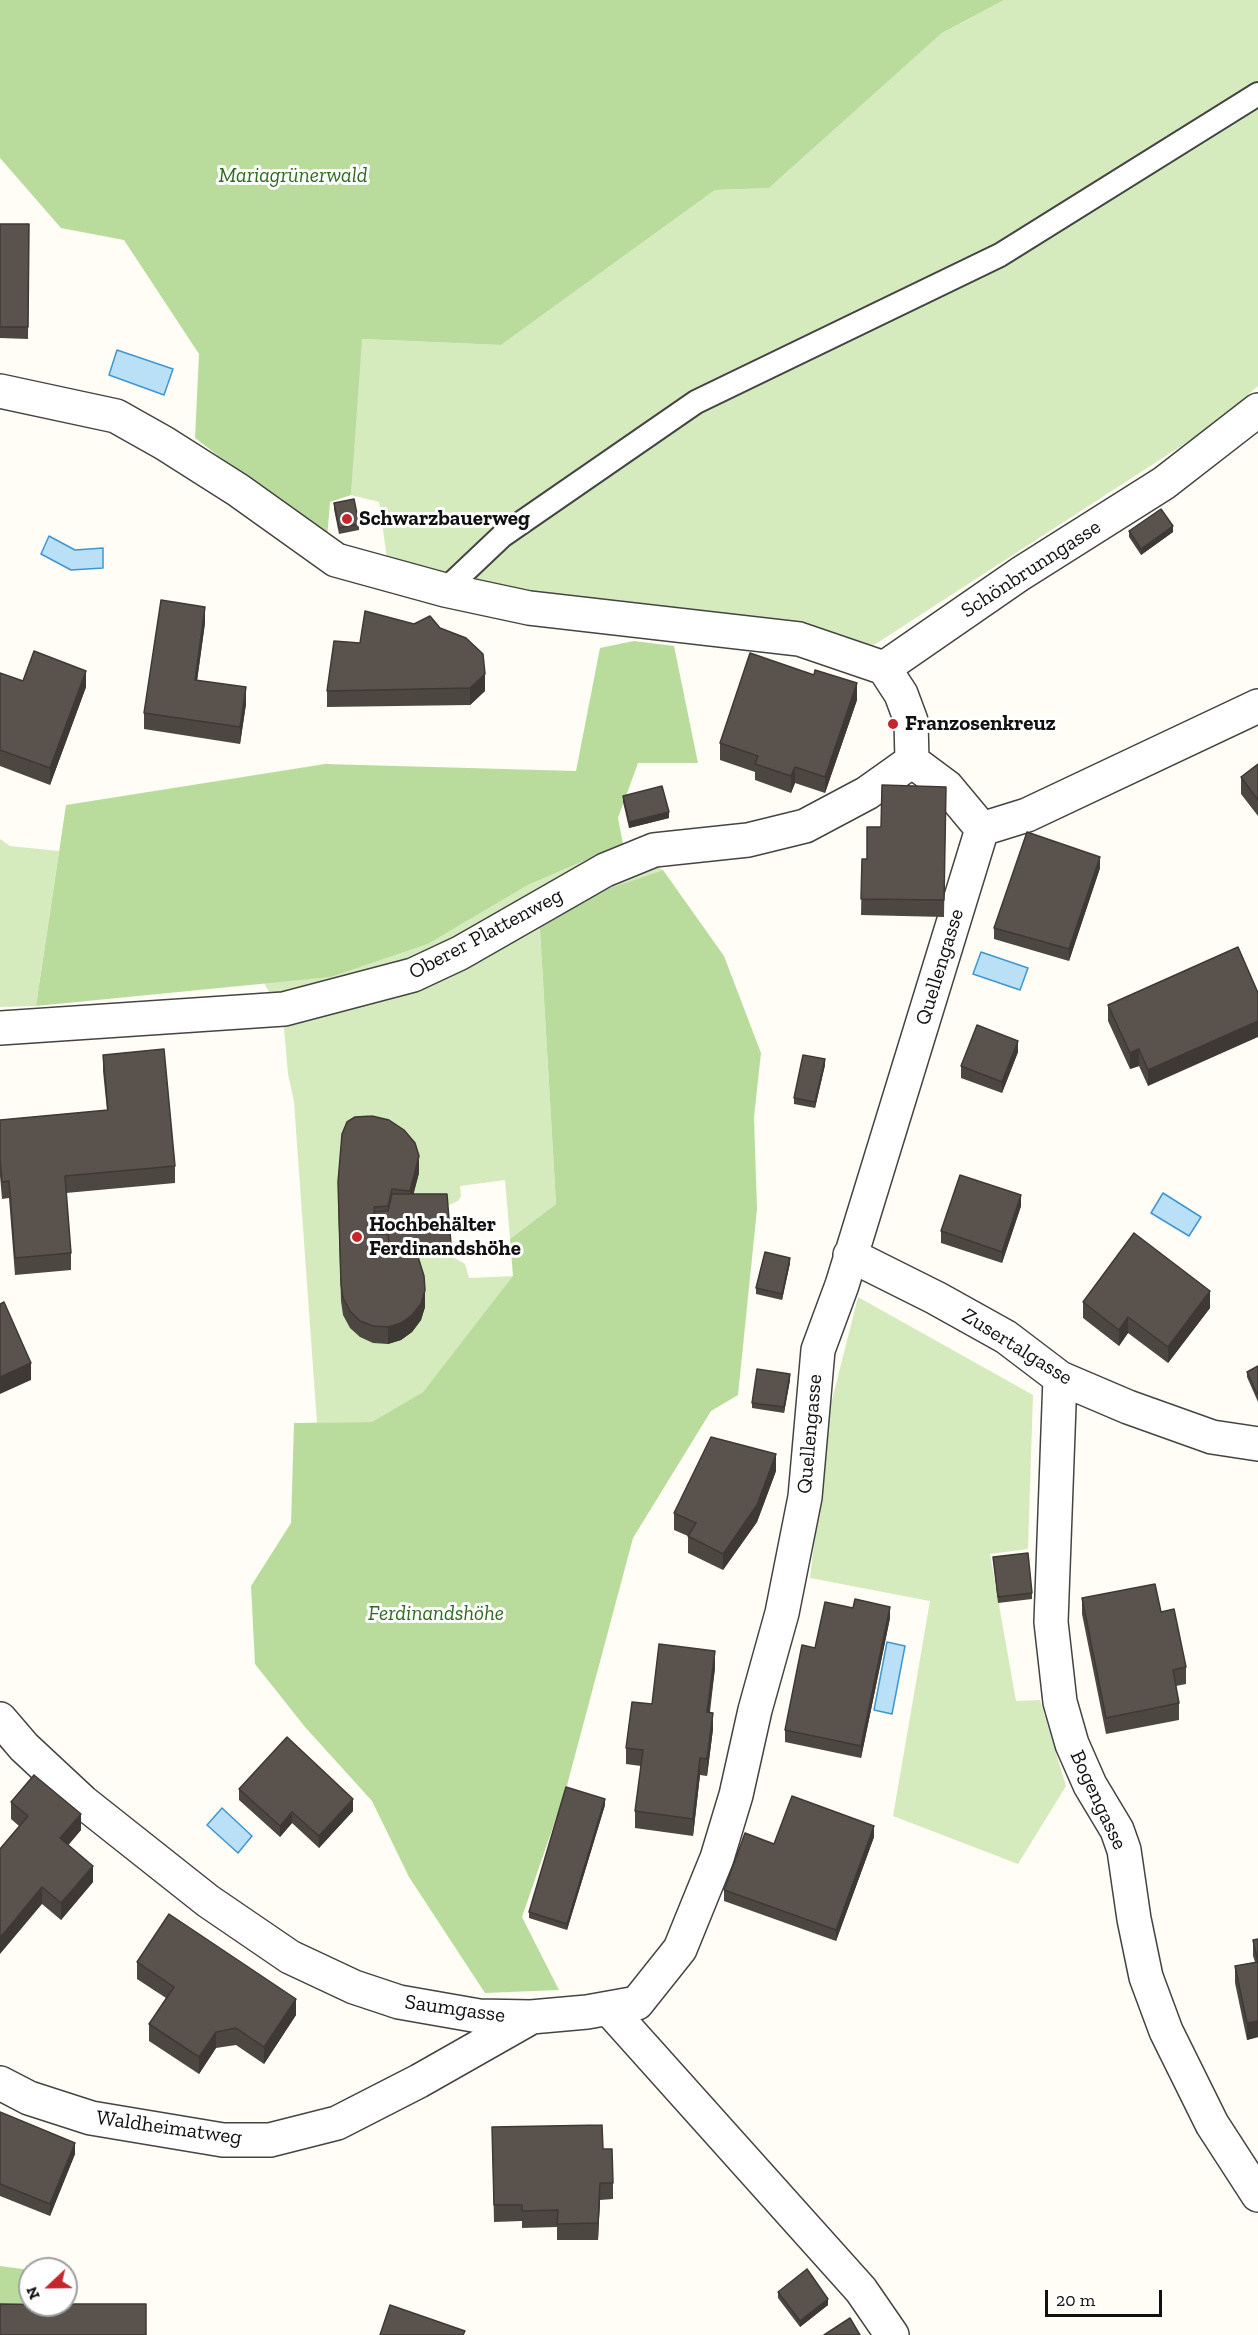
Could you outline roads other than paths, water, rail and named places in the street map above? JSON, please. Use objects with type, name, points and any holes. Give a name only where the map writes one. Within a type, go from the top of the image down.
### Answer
[{"type":"street","points":[[0,392],[116,416],[164,443],[238,490],[336,560],[445,590],[529,608],[799,639],[884,668],[901,694],[911,721],[912,761],[947,787],[982,829],[1027,815],[1258,705]]},
{"type":"street","name":"Schönbrunngasse","points":[[884,668],[1020,574],[1164,483],[1258,410]]},
{"type":"street","name":"Oberer Plattenweg","points":[[0,1028],[284,1009],[413,975],[460,953],[605,870],[654,850],[748,840],[805,826],[867,793],[912,761]]},
{"type":"street","name":"Quellengasse","points":[[610,2010],[637,2003],[680,1949],[717,1858],[782,1614],[806,1497],[818,1350],[842,1285],[982,829]]},
{"type":"street","name":"Zusertalgasse","points":[[850,1255],[936,1298],[1006,1337],[1060,1378],[1128,1407],[1212,1437],[1258,1444]]},
{"type":"street","name":"Bogengasse","points":[[1060,1378],[1051,1622],[1060,1702],[1072,1744],[1090,1785],[1117,1830],[1124,1850],[1134,1919],[1146,1977],[1166,2031],[1212,2124],[1258,2195]]},
{"type":"street","name":"Saumgasse","points":[[0,1719],[24,1747],[83,1802],[208,1901],[290,1957],[354,1987],[399,2002],[479,2016],[531,2017],[610,2010]]},
{"type":"street","points":[[610,2010],[861,2290],[892,2335]]},
{"type":"street","name":"Waldheimatweg","points":[[0,2083],[29,2098],[91,2118],[212,2138],[270,2140],[337,2123],[419,2081],[531,2017]]},
{"type":"lane","points":[[445,590],[502,536],[696,402],[1000,255],[1258,94]]},
{"type":"water","points":[[117,350],[173,369],[164,395],[109,375]]},
{"type":"water","points":[[49,536],[75,550],[103,548],[103,568],[71,570],[41,554]]},
{"type":"water","points":[[981,952],[1028,968],[1020,990],[973,974]]},
{"type":"water","points":[[1163,1193],[1201,1217],[1189,1236],[1151,1213]]},
{"type":"water","points":[[887,1642],[905,1646],[892,1714],[874,1710]]},
{"type":"water","points":[[222,1808],[252,1836],[238,1853],[207,1825]]},
{"type":"place","name":"Schwarzbauerweg","points":[[347,519]]},
{"type":"place","name":"Franzosenkreuz","points":[[893,724]]},
{"type":"place","name":"Hochbehälter Ferdinandshöhe","points":[[357,1237]]},
{"type":"park label","name":"Mariagrünerwald","points":[[293,176]]},
{"type":"park label","name":"Ferdinandshöhe","points":[[436,1614]]}]
